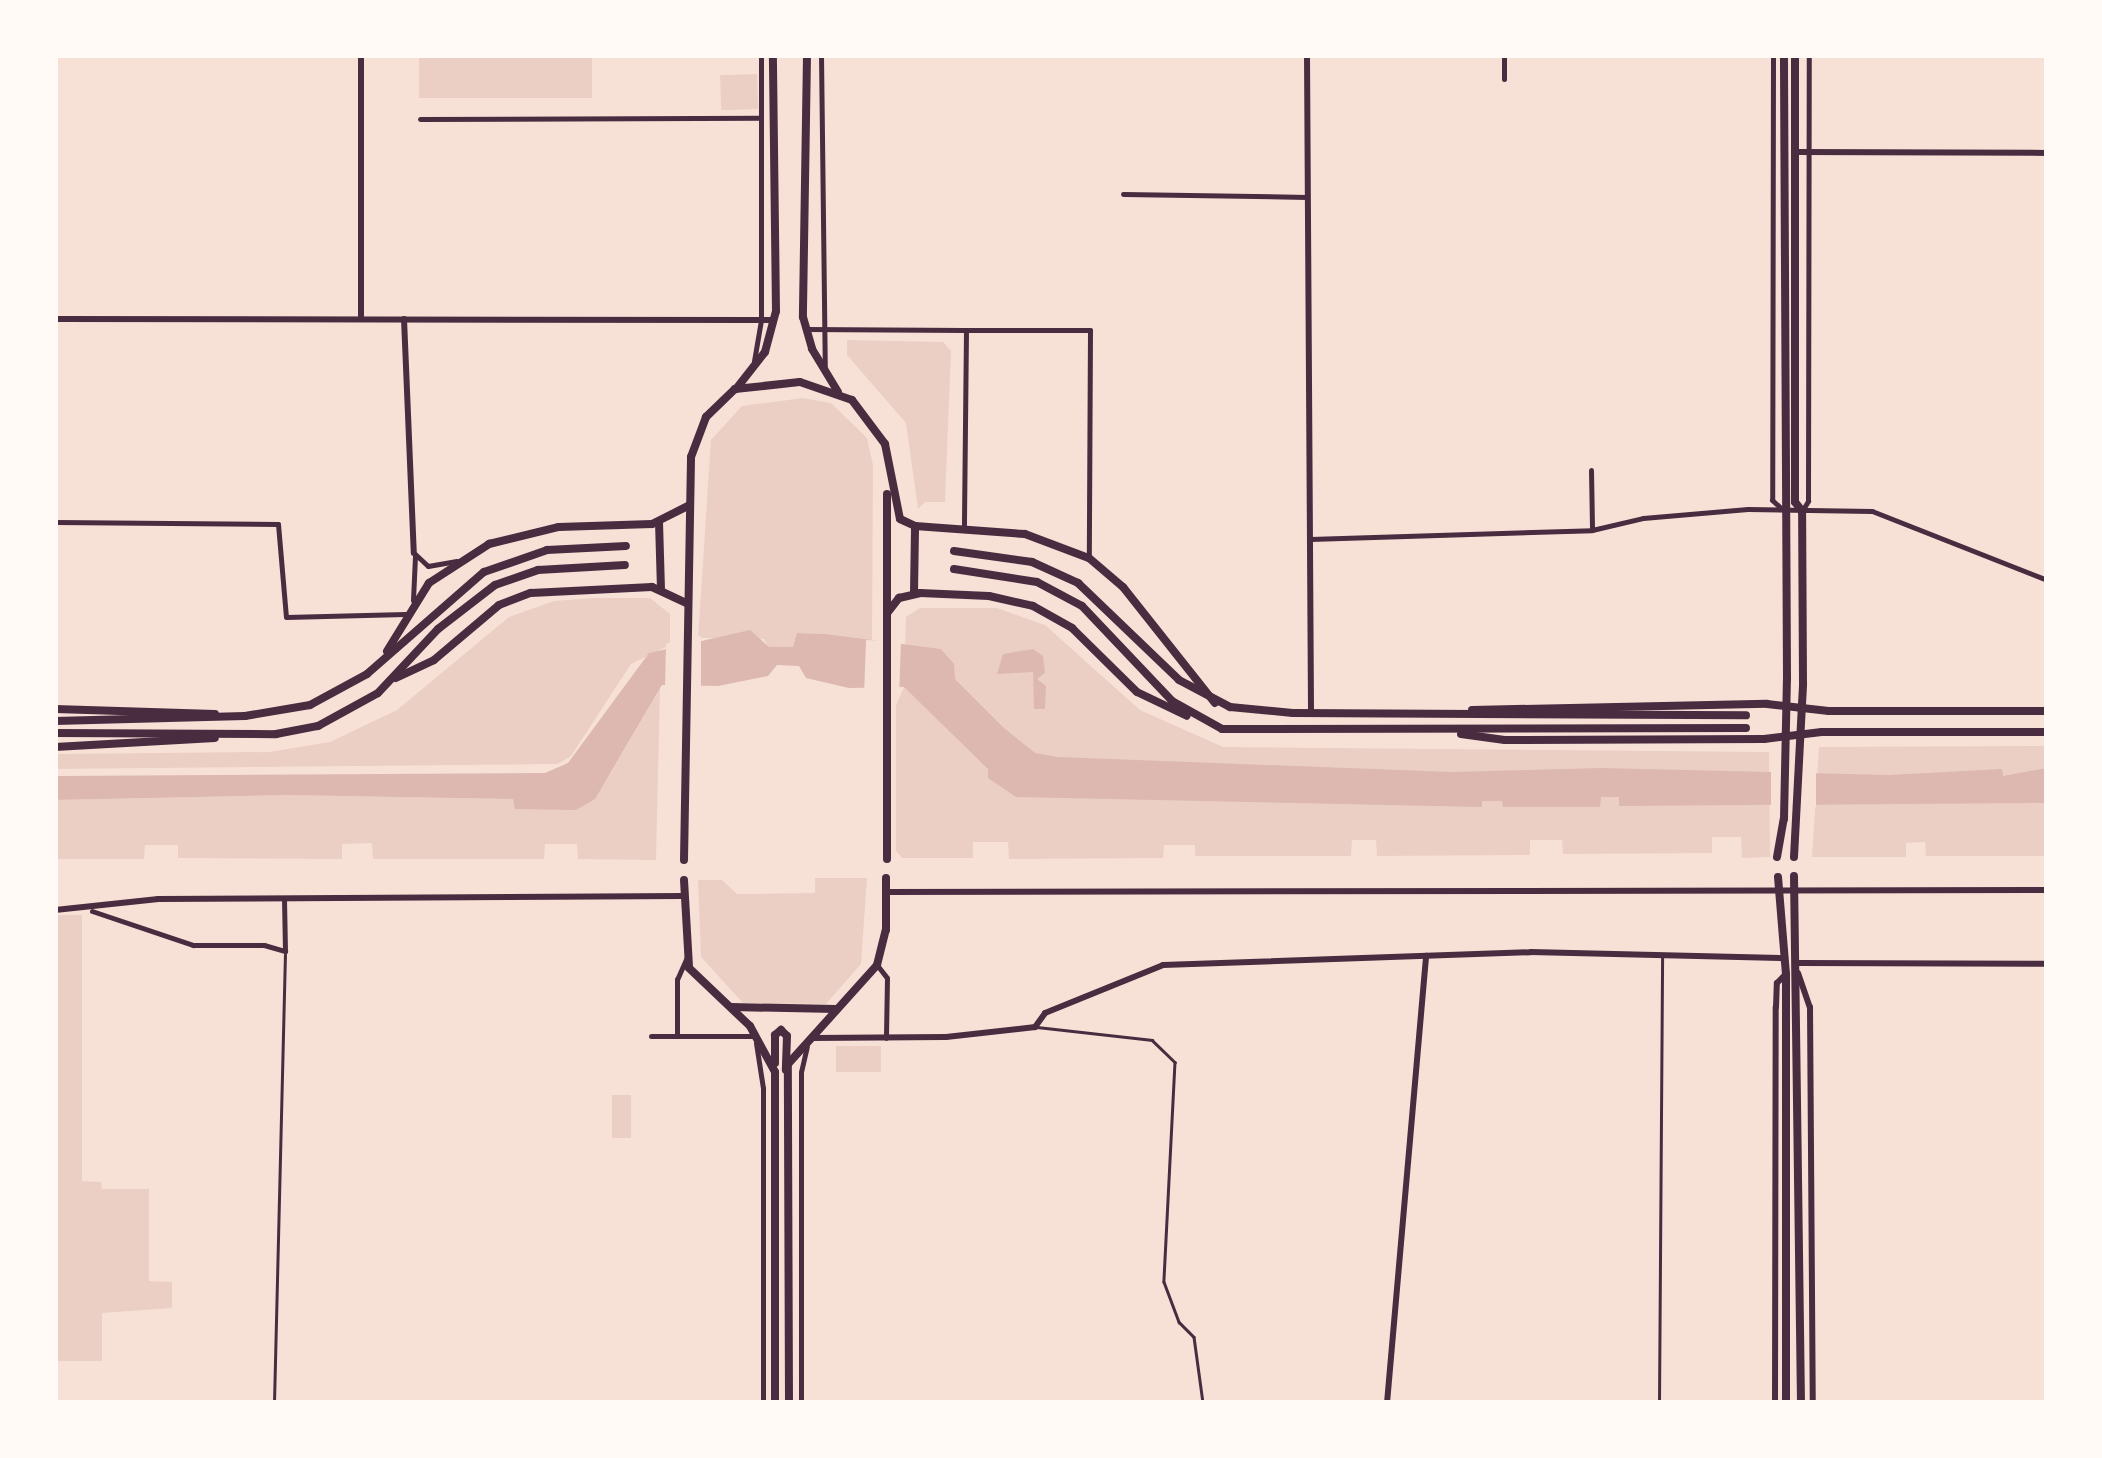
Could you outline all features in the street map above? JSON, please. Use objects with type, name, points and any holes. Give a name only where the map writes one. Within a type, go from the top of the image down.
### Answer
[{"type":"main road","points":[[684,860],[687,603],[696,434],[765,352],[774,320],[772,55]]},
{"type":"main road","points":[[807,55],[806,329],[838,392],[876,426],[895,511],[915,526],[1037,537],[1089,558],[1138,604],[1215,703]]},
{"type":"main road","points":[[1777,858],[1784,819],[1786,706],[1784,55]]},
{"type":"main road","points":[[1794,857],[1800,819],[1802,708],[1802,511],[1795,502],[1795,55]]},
{"type":"main road","points":[[735,390],[780,381],[838,392]]},
{"type":"main road","points":[[887,858],[888,469]]},
{"type":"main road","points":[[383,659],[413,600],[457,561],[535,530],[659,522],[690,506]]},
{"type":"main road","points":[[659,522],[660,588]]},
{"type":"main road","points":[[914,594],[915,526]]},
{"type":"main road","points":[[55,721],[245,716],[310,705],[383,659],[450,595],[503,562],[547,550],[626,546]]},
{"type":"main road","points":[[954,552],[1032,562],[1078,583],[1179,680],[1215,703],[1312,713],[1746,715]]},
{"type":"main road","points":[[55,747],[149,746],[318,726],[357,708],[392,680],[458,611],[495,585],[566,566],[625,565]]},
{"type":"main road","points":[[954,569],[1037,582],[1082,606],[1200,722]]},
{"type":"main road","points":[[392,680],[434,660],[486,614],[515,598],[569,588],[660,588],[687,603]]},
{"type":"main road","points":[[886,616],[892,603],[914,594],[972,594],[1033,606],[1072,628],[1137,692],[1200,722],[1269,733],[1746,728]]},
{"type":"main road","points":[[1424,714],[1552,705],[2047,710]]},
{"type":"main road","points":[[55,709],[245,716]]},
{"type":"main road","points":[[1446,730],[1505,740],[2047,732]]},
{"type":"main road","points":[[55,733],[240,735]]},
{"type":"main road","points":[[1778,876],[1786,974],[1786,1403]]},
{"type":"main road","points":[[1794,876],[1799,962],[1801,1403]]},
{"type":"main road","points":[[788,1079],[791,1056],[877,965],[886,878]]},
{"type":"main road","points":[[684,880],[686,957],[694,977],[750,1026],[775,1072]]},
{"type":"main road","points":[[726,1006],[837,1009]]},
{"type":"main road","points":[[775,1403],[775,1035],[781,1030],[787,1036],[788,1079],[788,1403]]},
{"type":"street","points":[[361,55],[361,320]]},
{"type":"street","points":[[745,379],[761,320],[760,55]]},
{"type":"street","points":[[821,55],[822,329],[829,379]]},
{"type":"street","points":[[1306,55],[1312,713]]},
{"type":"street","points":[[1504,55],[1504,78]]},
{"type":"street","points":[[1773,55],[1772,500],[1783,510]]},
{"type":"street","points":[[1802,511],[1808,502],[1809,55]]},
{"type":"street","points":[[420,118],[761,118]]},
{"type":"street","points":[[1796,152],[2047,153]]},
{"type":"street","points":[[1123,194],[1307,198]]},
{"type":"street","points":[[55,319],[774,320]]},
{"type":"street","points":[[404,319],[413,600]]},
{"type":"street","points":[[806,329],[1090,330],[1089,558]]},
{"type":"street","points":[[964,528],[966,330]]},
{"type":"street","points":[[1591,470],[1592,530]]},
{"type":"street","points":[[1308,539],[1592,530],[1643,518],[1783,510],[1872,510],[2047,580]]},
{"type":"street","points":[[55,522],[278,524],[286,617],[404,614]]},
{"type":"street","points":[[414,553],[428,566],[457,561]]},
{"type":"street","points":[[886,892],[2047,890]]},
{"type":"street","points":[[55,910],[92,911],[158,899],[684,896]]},
{"type":"street","points":[[92,911],[193,944],[264,945],[285,952],[284,898]]},
{"type":"street","points":[[801,1403],[801,1072],[810,1038],[886,1038],[1035,1027],[1045,1012],[1164,965],[1426,956],[1783,958]]},
{"type":"street","points":[[1387,1403],[1426,956]]},
{"type":"street","points":[[677,1036],[678,979],[686,957]]},
{"type":"street","points":[[1799,962],[2047,964]]},
{"type":"street","points":[[877,965],[887,978],[886,1038]]},
{"type":"street","points":[[1798,973],[1810,1007],[1813,1403]]},
{"type":"street","points":[[1775,1403],[1776,1007],[1777,984],[1786,974]]},
{"type":"street","points":[[652,1036],[757,1038],[763,1088],[762,1403]]},
{"type":"lane","points":[[274,1403],[285,952]]},
{"type":"lane","points":[[1659,1403],[1662,958]]},
{"type":"lane","points":[[1035,1027],[1152,1040],[1175,1062],[1164,1282],[1179,1322],[1194,1337],[1204,1403]]},
{"type":"shaded area","points":[[419,55],[592,55],[592,98],[419,98]]},
{"type":"shaded area","points":[[757,74],[758,109],[721,110],[720,75]]},
{"type":"shaded area","points":[[847,340],[943,342],[951,351],[945,502],[925,502],[918,509],[906,423],[847,355]]},
{"type":"shaded area","points":[[803,398],[831,403],[867,438],[873,465],[872,644],[798,633],[793,647],[768,647],[764,639],[698,638],[711,440],[742,406]]},
{"type":"shaded area","points":[[650,598],[670,614],[670,645],[631,664],[571,756],[558,764],[55,769],[55,754],[269,752],[330,742],[397,710],[509,617],[554,601]]},
{"type":"shaded area","points":[[920,608],[997,608],[1045,625],[1140,710],[1223,747],[1769,752],[1770,857],[1742,858],[1741,837],[1712,837],[1712,853],[1563,854],[1562,840],[1530,840],[1530,855],[1377,856],[1376,840],[1352,840],[1351,856],[1195,856],[1195,845],[1164,845],[1163,858],[1009,859],[1008,842],[973,842],[973,858],[902,858],[896,851],[896,705],[904,687],[906,617]]},
{"type":"shaded area","points":[[750,630],[769,647],[793,647],[797,633],[941,649],[954,664],[955,679],[1004,728],[1035,753],[1058,757],[1452,772],[1602,768],[1888,775],[2002,769],[2003,776],[2047,768],[2047,803],[1619,806],[1619,797],[1601,797],[1600,807],[1503,807],[1502,801],[1482,801],[1482,807],[1016,797],[988,778],[988,769],[904,687],[849,688],[806,678],[799,666],[777,665],[768,676],[718,686],[662,685],[595,799],[576,810],[515,809],[513,799],[285,795],[55,800],[55,776],[545,773],[568,763],[649,653]]},
{"type":"shaded area","points":[[1033,649],[1043,656],[1045,673],[1037,679],[1046,686],[1045,709],[1034,709],[1033,672],[997,674],[1003,654]]},
{"type":"shaded area","points":[[660,689],[656,860],[578,859],[577,844],[545,844],[544,859],[373,859],[372,843],[342,844],[342,859],[178,858],[178,845],[145,845],[144,859],[55,859],[55,800],[285,795],[513,799],[515,808],[576,809],[610,774]]},
{"type":"shaded area","points":[[2047,746],[2047,856],[1926,856],[1925,842],[1906,843],[1906,857],[1812,857],[1819,747]]},
{"type":"shaded area","points":[[815,878],[867,878],[861,964],[826,1004],[743,1003],[701,957],[698,880],[722,880],[737,894],[815,893]]},
{"type":"shaded area","points":[[55,915],[82,915],[82,1181],[101,1182],[102,1189],[149,1189],[149,1281],[172,1282],[172,1308],[102,1313],[102,1361],[55,1361]]},
{"type":"shaded area","points":[[836,1046],[881,1046],[881,1072],[836,1072]]},
{"type":"shaded area","points":[[612,1095],[631,1095],[631,1138],[612,1138]]},
{"type":"pier","points":[[687,636],[701,636],[701,690],[665,689],[666,644]]},
{"type":"pier","points":[[866,640],[901,641],[899,694],[864,693]]},
{"type":"pier","points":[[1771,766],[1816,766],[1816,807],[1771,807]]}]
